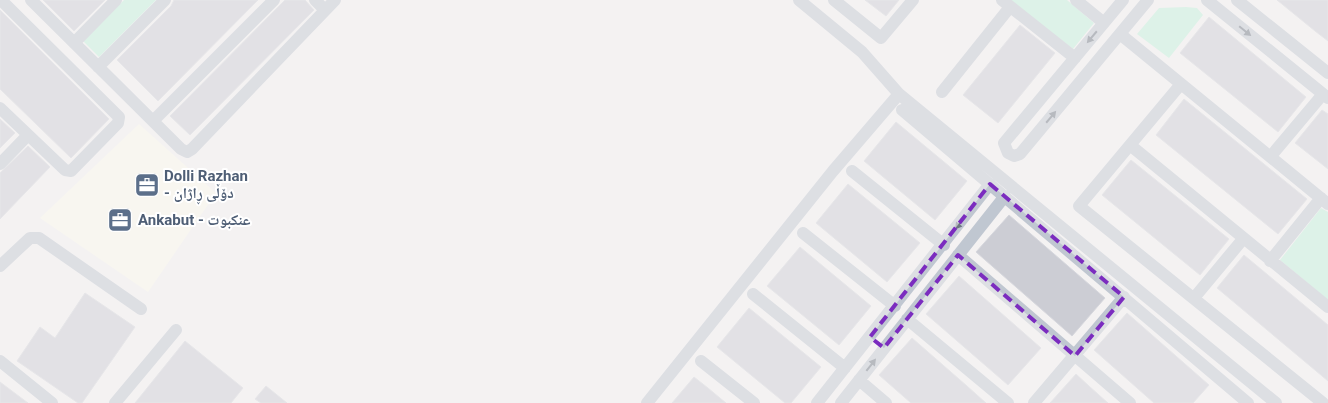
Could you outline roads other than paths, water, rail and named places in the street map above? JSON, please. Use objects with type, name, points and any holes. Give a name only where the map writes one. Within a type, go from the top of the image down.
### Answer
[{"type":"street","points":[[0,108],[66,170],[71,172],[118,123],[119,117],[1,0]]},
{"type":"street","points":[[30,0],[181,149],[187,152],[335,0]]},
{"type":"street","points":[[74,43],[116,0]]},
{"type":"street","points":[[98,67],[165,0]]},
{"type":"street","points":[[153,121],[274,0]]},
{"type":"street","points":[[315,0],[325,10]]},
{"type":"street","points":[[799,0],[862,52],[899,94],[1276,403]]},
{"type":"street","points":[[834,0],[881,38],[913,0]]},
{"type":"street","points":[[1076,0],[1104,22]]},
{"type":"street","points":[[1123,0],[1004,143],[1008,153],[1014,156],[1020,154],[1148,0]]},
{"type":"street","points":[[1207,0],[1326,96],[1271,156]]},
{"type":"street","points":[[1237,0],[1328,73]]},
{"type":"street","points":[[942,92],[1006,3],[1075,58]]},
{"type":"street","points":[[1120,34],[1325,201],[1270,261]]},
{"type":"street","points":[[1181,84],[1079,206],[1323,403]]},
{"type":"street","points":[[647,403],[833,171],[899,94]]},
{"type":"street","points":[[902,110],[1248,403]]},
{"type":"street","points":[[0,164],[28,135]]},
{"type":"street","points":[[1130,145],[1328,308]]},
{"type":"street","points":[[852,171],[944,245]]},
{"type":"street","points":[[817,403],[944,245],[990,184]]},
{"type":"street","points":[[841,403],[1005,196]]},
{"type":"street","points":[[803,232],[895,306]]},
{"type":"street","points":[[0,266],[30,238],[39,238],[141,309]]},
{"type":"street","points":[[1194,298],[1243,239]]},
{"type":"street","points":[[958,255],[1130,403]]},
{"type":"street","points":[[753,294],[845,368]]},
{"type":"street","points":[[1034,403],[1124,297]]},
{"type":"street","points":[[907,319],[1008,403]]},
{"type":"street","points":[[115,403],[176,330]]},
{"type":"street","points":[[870,337],[884,348]]},
{"type":"street","points":[[0,361],[52,403]]},
{"type":"street","points":[[701,361],[754,403]]},
{"type":"street","points":[[859,380],[886,403]]},
{"type":"place","name":"Dolli Razhan - دۆڵی ڕاژان","points":[[147,185]]},
{"type":"place","name":"Ankabut - عنکبوت","points":[[120,220]]}]
